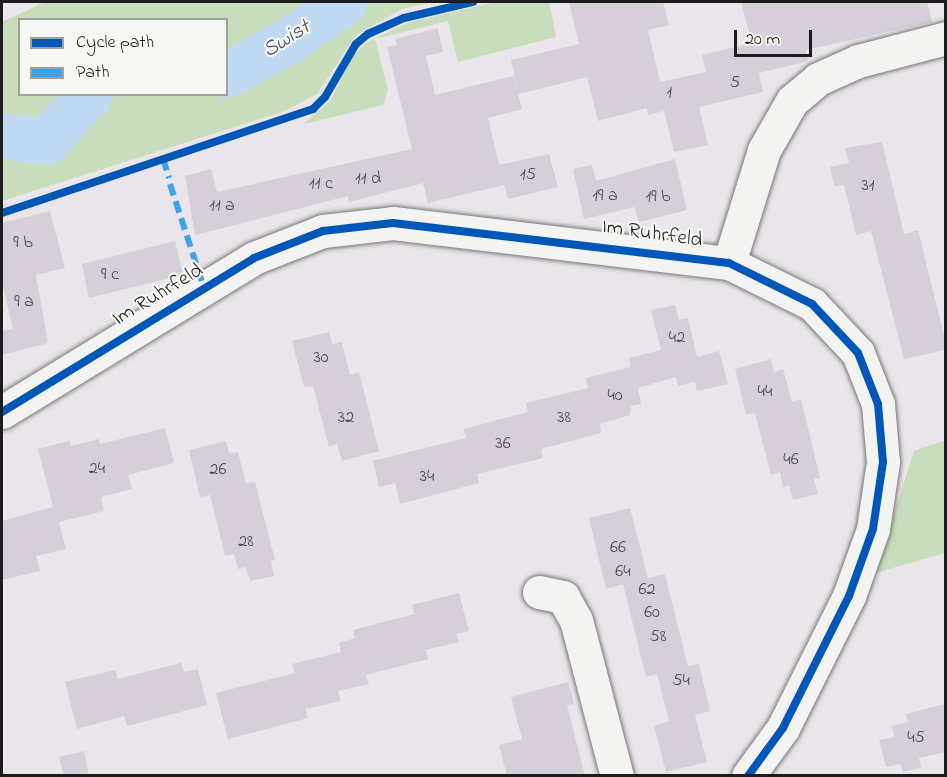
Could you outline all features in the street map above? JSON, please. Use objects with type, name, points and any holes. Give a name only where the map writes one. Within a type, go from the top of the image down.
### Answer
[{"type":"street","points":[[729,263],[764,150],[792,101],[818,79],[850,65],[945,38]]},
{"type":"street","name":"Im Ruhrfeld","points":[[2,412],[254,258],[323,231],[393,223],[729,263],[812,304],[858,353],[878,404],[883,462],[873,529],[849,596],[783,728],[748,776]]},
{"type":"street","points":[[539,592],[563,597],[576,620],[617,776]]},
{"type":"green space","points":[[45,2],[434,2],[402,9],[356,35],[317,94],[285,111],[2,201],[2,22]]},
{"type":"green space","points":[[496,2],[549,2],[556,37],[458,62],[448,21],[375,39],[388,90],[383,105],[304,124],[331,100],[352,58],[366,43],[407,23]]},
{"type":"green space","points":[[945,440],[945,553],[875,573],[914,451]]},
{"type":"building","points":[[569,2],[663,2],[669,25],[648,30],[660,82],[706,72],[702,55],[752,43],[741,2],[927,2],[932,22],[806,50],[808,61],[759,73],[763,92],[699,107],[708,145],[674,152],[664,111],[648,115],[647,108],[598,121],[587,77],[518,94],[522,109],[488,118],[499,165],[549,154],[558,187],[508,199],[504,185],[428,203],[423,183],[349,202],[348,196],[195,235],[185,176],[211,169],[217,192],[412,149],[387,47],[397,45],[395,39],[438,28],[443,52],[426,56],[435,95],[513,76],[517,89],[511,60],[579,44]]},
{"type":"building","points":[[882,142],[904,234],[918,230],[945,339],[945,350],[904,359],[871,231],[856,235],[844,185],[834,186],[830,167],[849,163],[845,148]]},
{"type":"building","points":[[675,159],[687,210],[639,222],[634,207],[584,219],[573,169],[592,165],[596,181]]},
{"type":"building","points":[[50,211],[65,268],[36,275],[48,343],[2,355],[2,331],[13,329],[2,283],[2,223]]},
{"type":"building","points":[[175,241],[183,275],[89,298],[82,264]]},
{"type":"building","points":[[675,305],[679,320],[688,318],[697,357],[719,351],[728,384],[697,391],[695,382],[678,386],[676,377],[638,388],[641,404],[631,406],[630,415],[600,424],[601,433],[541,449],[543,458],[477,474],[479,483],[400,504],[395,483],[379,487],[373,461],[466,438],[464,429],[528,412],[526,403],[588,388],[586,378],[631,367],[629,358],[661,350],[651,310]]},
{"type":"building","points":[[329,332],[332,344],[342,342],[350,375],[359,372],[379,451],[342,461],[337,444],[329,447],[313,386],[304,387],[292,341]]},
{"type":"building","points":[[771,359],[774,372],[783,369],[792,402],[801,399],[820,478],[814,479],[818,494],[793,500],[789,485],[783,487],[780,472],[771,475],[755,413],[746,414],[735,369]]},
{"type":"building","points":[[165,428],[174,463],[128,475],[132,489],[101,497],[104,511],[59,522],[66,549],[36,556],[40,571],[2,580],[2,521],[53,507],[38,449],[69,441],[71,446],[99,439],[100,444]]},
{"type":"building","points":[[226,441],[229,453],[238,452],[246,483],[255,482],[275,560],[271,561],[274,576],[250,581],[246,567],[238,569],[234,554],[225,556],[210,495],[200,497],[189,450]]},
{"type":"building","points":[[630,508],[648,578],[665,574],[688,666],[699,664],[710,711],[695,715],[707,762],[666,772],[654,726],[669,721],[657,674],[646,677],[623,584],[606,589],[589,518]]},
{"type":"building","points":[[459,593],[469,631],[456,634],[459,642],[426,650],[428,659],[366,675],[369,684],[338,691],[341,701],[305,709],[308,718],[228,739],[216,693],[295,673],[292,664],[341,652],[339,643],[355,638],[353,630],[414,614],[412,605]]},
{"type":"building","points":[[181,663],[184,672],[198,669],[207,705],[127,726],[124,716],[77,729],[65,682],[115,670],[118,679]]},
{"type":"building","points":[[568,682],[574,704],[567,705],[585,776],[507,776],[499,745],[522,739],[511,697]]},
{"type":"building","points":[[945,704],[945,752],[919,758],[921,768],[903,772],[900,764],[886,767],[879,740],[894,737],[892,726],[908,722],[906,714]]},
{"type":"building","points":[[84,751],[89,776],[64,776],[59,757]]},
{"type":"waterway","name":"Swist","points":[[228,74],[288,42],[345,2]]},
{"type":"waterway","name":"Swist","points":[[2,136],[47,142],[88,96]]},
{"type":"marked path","points":[[163,159],[169,178]]},
{"type":"marked path","points":[[170,184],[204,288]]},
{"type":"cycle path","points":[[2,213],[313,109],[325,97],[356,44],[368,34],[404,18],[473,2]]},
{"type":"cycle path","points":[[2,412],[254,258],[323,231],[393,223],[729,263],[812,304],[858,353],[878,404],[883,462],[873,529],[849,596],[783,728],[748,776]]}]
